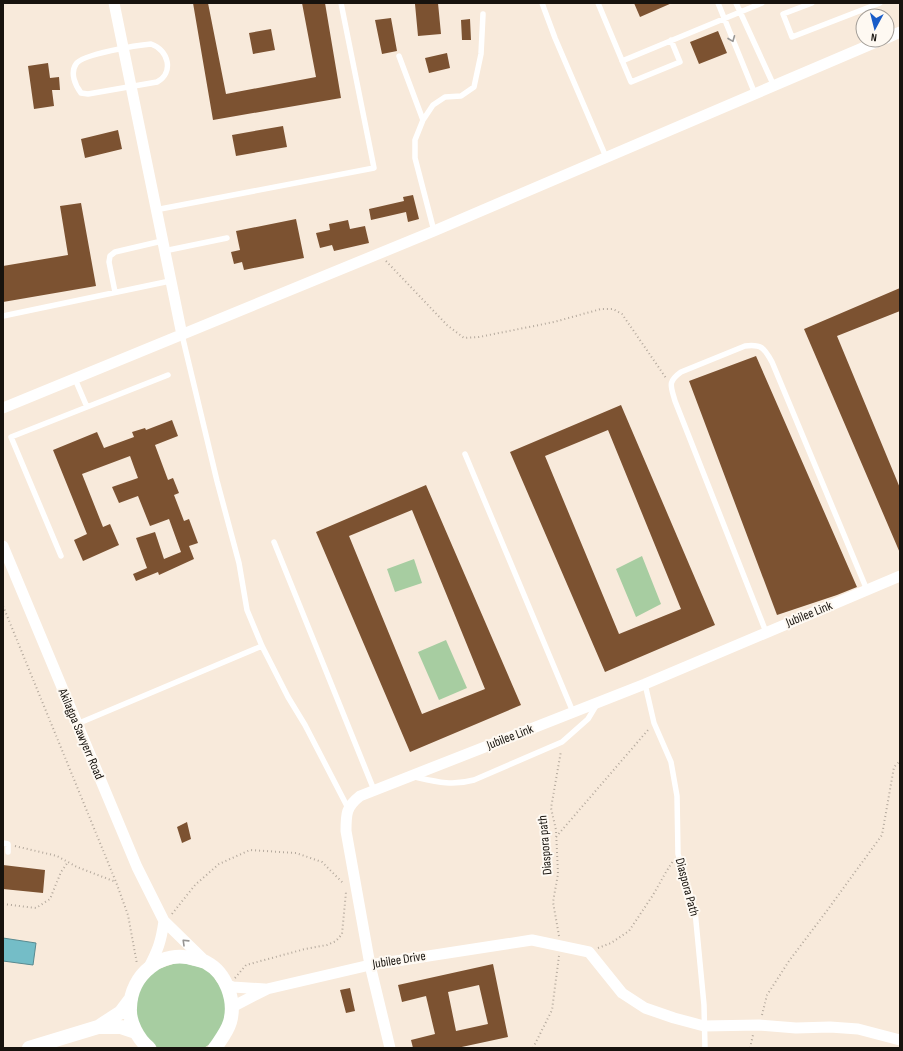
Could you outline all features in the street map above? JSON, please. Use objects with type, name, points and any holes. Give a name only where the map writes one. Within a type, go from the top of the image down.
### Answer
[{"type":"street","points":[[114,3],[182,335]]},
{"type":"street","points":[[3,408],[380,254],[862,48]]},
{"type":"street","name":"Akilagpa Sawyerr Road","points":[[3,546],[137,867],[164,921],[207,963]]},
{"type":"street","name":"Jubilee Link","points":[[348,808],[360,796],[374,790],[645,684],[900,576]]},
{"type":"street","points":[[348,808],[346,817],[346,832],[370,965],[390,1048]]},
{"type":"street","points":[[149,1048],[145,1045],[136,1032],[130,1011],[130,1000],[133,988],[158,950],[164,921]]},
{"type":"street","name":"Jubilee Drive","points":[[232,1007],[267,989],[370,965],[532,940],[560,946]]},
{"type":"street","points":[[560,946],[589,952],[622,993],[645,1008],[674,1018],[704,1026],[759,1025],[781,1028],[830,1027],[858,1030],[900,1040]]},
{"type":"street","points":[[143,973],[160,961],[174,957],[189,957],[207,963],[217,971],[227,985],[231,995],[232,1007],[230,1021],[225,1034],[215,1048]]},
{"type":"street","name":"Jubilee Drive","points":[[227,985],[233,987],[267,989]]},
{"type":"street","points":[[30,1048],[98,1027],[121,1012],[130,1000]]},
{"type":"street","points":[[98,1027],[121,1027],[136,1032]]},
{"type":"lane","points":[[156,210],[374,168],[341,3]]},
{"type":"lane","points":[[542,3],[555,38],[606,157]]},
{"type":"lane","points":[[598,3],[631,82],[680,62],[670,40]]},
{"type":"lane","points":[[718,3],[755,94]]},
{"type":"lane","points":[[736,3],[774,86]]},
{"type":"lane","points":[[622,61],[762,3]]},
{"type":"lane","points":[[812,3],[783,14],[792,37],[855,13]]},
{"type":"lane","points":[[868,8],[880,3]]},
{"type":"lane","points":[[434,231],[415,158],[415,140],[423,120],[433,105],[445,98],[461,96],[474,87],[481,54],[482,14]]},
{"type":"lane","points":[[151,44],[159,46],[164,53],[167,62],[166,72],[163,79],[157,82],[88,94],[81,93],[75,82],[74,71],[76,63],[83,58],[123,48],[151,44]]},
{"type":"lane","points":[[399,56],[423,120]]},
{"type":"lane","points":[[115,292],[108,262],[110,256],[115,252],[227,238]]},
{"type":"lane","points":[[3,316],[170,281]]},
{"type":"lane","points":[[182,335],[217,480],[239,563],[247,610],[262,646],[288,697],[305,725],[348,808]]},
{"type":"lane","points":[[766,632],[675,401],[671,385],[673,378],[681,372],[745,346],[755,345],[764,349],[772,362],[867,591]]},
{"type":"lane","points":[[60,556],[12,437],[168,375]]},
{"type":"lane","points":[[75,379],[87,407]]},
{"type":"lane","points":[[465,454],[573,712]]},
{"type":"lane","points":[[274,542],[374,790]]},
{"type":"lane","points":[[77,724],[262,646]]},
{"type":"lane","name":"Diaspora Path","points":[[645,684],[654,722],[672,762],[677,796],[678,854],[695,911],[704,1005],[705,1048]]},
{"type":"lane","points":[[412,776],[440,782],[462,783],[474,780],[562,742],[588,719],[599,701]]},
{"type":"lane","points":[[6,844],[8,852]]},
{"type":"path","points":[[380,254],[447,325],[464,338],[479,337],[554,322],[601,309],[613,310],[622,314],[671,385]]},
{"type":"path","points":[[3,606],[116,882],[128,915],[143,973]]},
{"type":"path","points":[[556,838],[654,722]]},
{"type":"path","name":"Diaspora path","points":[[533,1048],[552,1010],[560,946],[553,902],[558,874],[556,838],[551,808],[560,766],[562,742]]},
{"type":"path","points":[[759,1025],[767,995],[774,984],[789,961],[882,835],[894,767],[900,761]]},
{"type":"path","points":[[6,844],[58,856],[68,862],[116,882]]},
{"type":"path","points":[[164,921],[175,912],[195,885],[219,864],[250,850],[296,854],[322,862],[348,887],[346,892],[342,934],[336,940],[327,944],[246,965],[227,985]]},
{"type":"path","points":[[589,952],[611,943],[629,931],[654,895],[666,872],[678,854]]},
{"type":"path","points":[[3,904],[36,908],[50,899],[61,872],[68,862]]},
{"type":"green space","points":[[642,556],[661,604],[636,617],[616,569]]},
{"type":"green space","points":[[414,559],[422,583],[395,592],[387,569]]},
{"type":"green space","points":[[446,640],[467,688],[439,700],[418,652]]},
{"type":"green space","points":[[179,962],[204,968],[211,973],[225,994],[226,1019],[214,1041],[204,1048],[158,1048],[145,1037],[135,1014],[139,989],[155,970]]},
{"type":"water","points":[[3,938],[36,943],[33,965],[3,961]]},
{"type":"building","points":[[193,3],[208,3],[226,94],[316,77],[302,3],[325,3],[341,98],[213,120]]},
{"type":"building","points":[[438,3],[441,34],[418,36],[415,4]]},
{"type":"building","points":[[634,3],[672,3],[640,17]]},
{"type":"building","points":[[391,18],[397,51],[382,54],[375,20]]},
{"type":"building","points":[[470,19],[471,40],[462,40],[461,20]]},
{"type":"building","points":[[271,29],[275,50],[253,54],[249,33]]},
{"type":"building","points":[[718,31],[727,53],[699,64],[690,42]]},
{"type":"building","points":[[447,53],[450,68],[429,73],[425,58]]},
{"type":"building","points":[[48,63],[50,78],[59,77],[60,90],[52,90],[54,106],[34,109],[28,66]]},
{"type":"building","points":[[283,126],[287,147],[236,156],[232,135]]},
{"type":"building","points":[[118,130],[122,149],[85,158],[81,139]]},
{"type":"building","points":[[413,195],[419,219],[408,222],[406,212],[371,220],[369,209],[404,201],[403,197]]},
{"type":"building","points":[[81,203],[96,286],[3,302],[3,266],[68,255],[60,206]]},
{"type":"building","points":[[296,219],[304,258],[244,270],[242,262],[234,264],[231,252],[240,250],[236,231]]},
{"type":"building","points":[[348,220],[350,229],[365,226],[369,243],[334,251],[332,245],[320,248],[316,233],[330,230],[329,224]]},
{"type":"building","points":[[900,288],[900,311],[837,336],[900,488],[900,553],[804,329]]},
{"type":"building","points":[[756,356],[857,587],[777,615],[689,381]]},
{"type":"building","points":[[621,405],[715,625],[605,672],[510,452]],"holes":[[[608,430],[681,609],[619,634],[545,456]]]},
{"type":"building","points":[[172,420],[178,436],[155,445],[168,480],[173,478],[179,493],[174,495],[184,521],[189,519],[198,543],[189,546],[194,559],[159,575],[158,572],[136,581],[133,574],[147,568],[136,538],[155,532],[164,559],[181,552],[169,519],[150,526],[138,496],[119,503],[112,487],[138,478],[130,456],[82,474],[103,527],[110,524],[119,545],[83,561],[74,540],[87,534],[53,450],[97,432],[104,448],[134,437],[132,432],[145,428],[146,430]]},
{"type":"building","points":[[426,485],[521,705],[410,752],[316,532]],"holes":[[[412,510],[485,689],[422,714],[349,536]]]},
{"type":"building","points":[[187,822],[191,839],[182,843],[177,827]]},
{"type":"building","points":[[3,865],[45,870],[43,893],[3,889]]},
{"type":"building","points":[[493,964],[508,1037],[457,1048],[413,1048],[411,1040],[435,1034],[426,996],[402,1002],[398,985]],"holes":[[[479,985],[488,1024],[456,1031],[448,992]]]},
{"type":"building","points":[[350,988],[355,1011],[346,1013],[340,990]]}]
